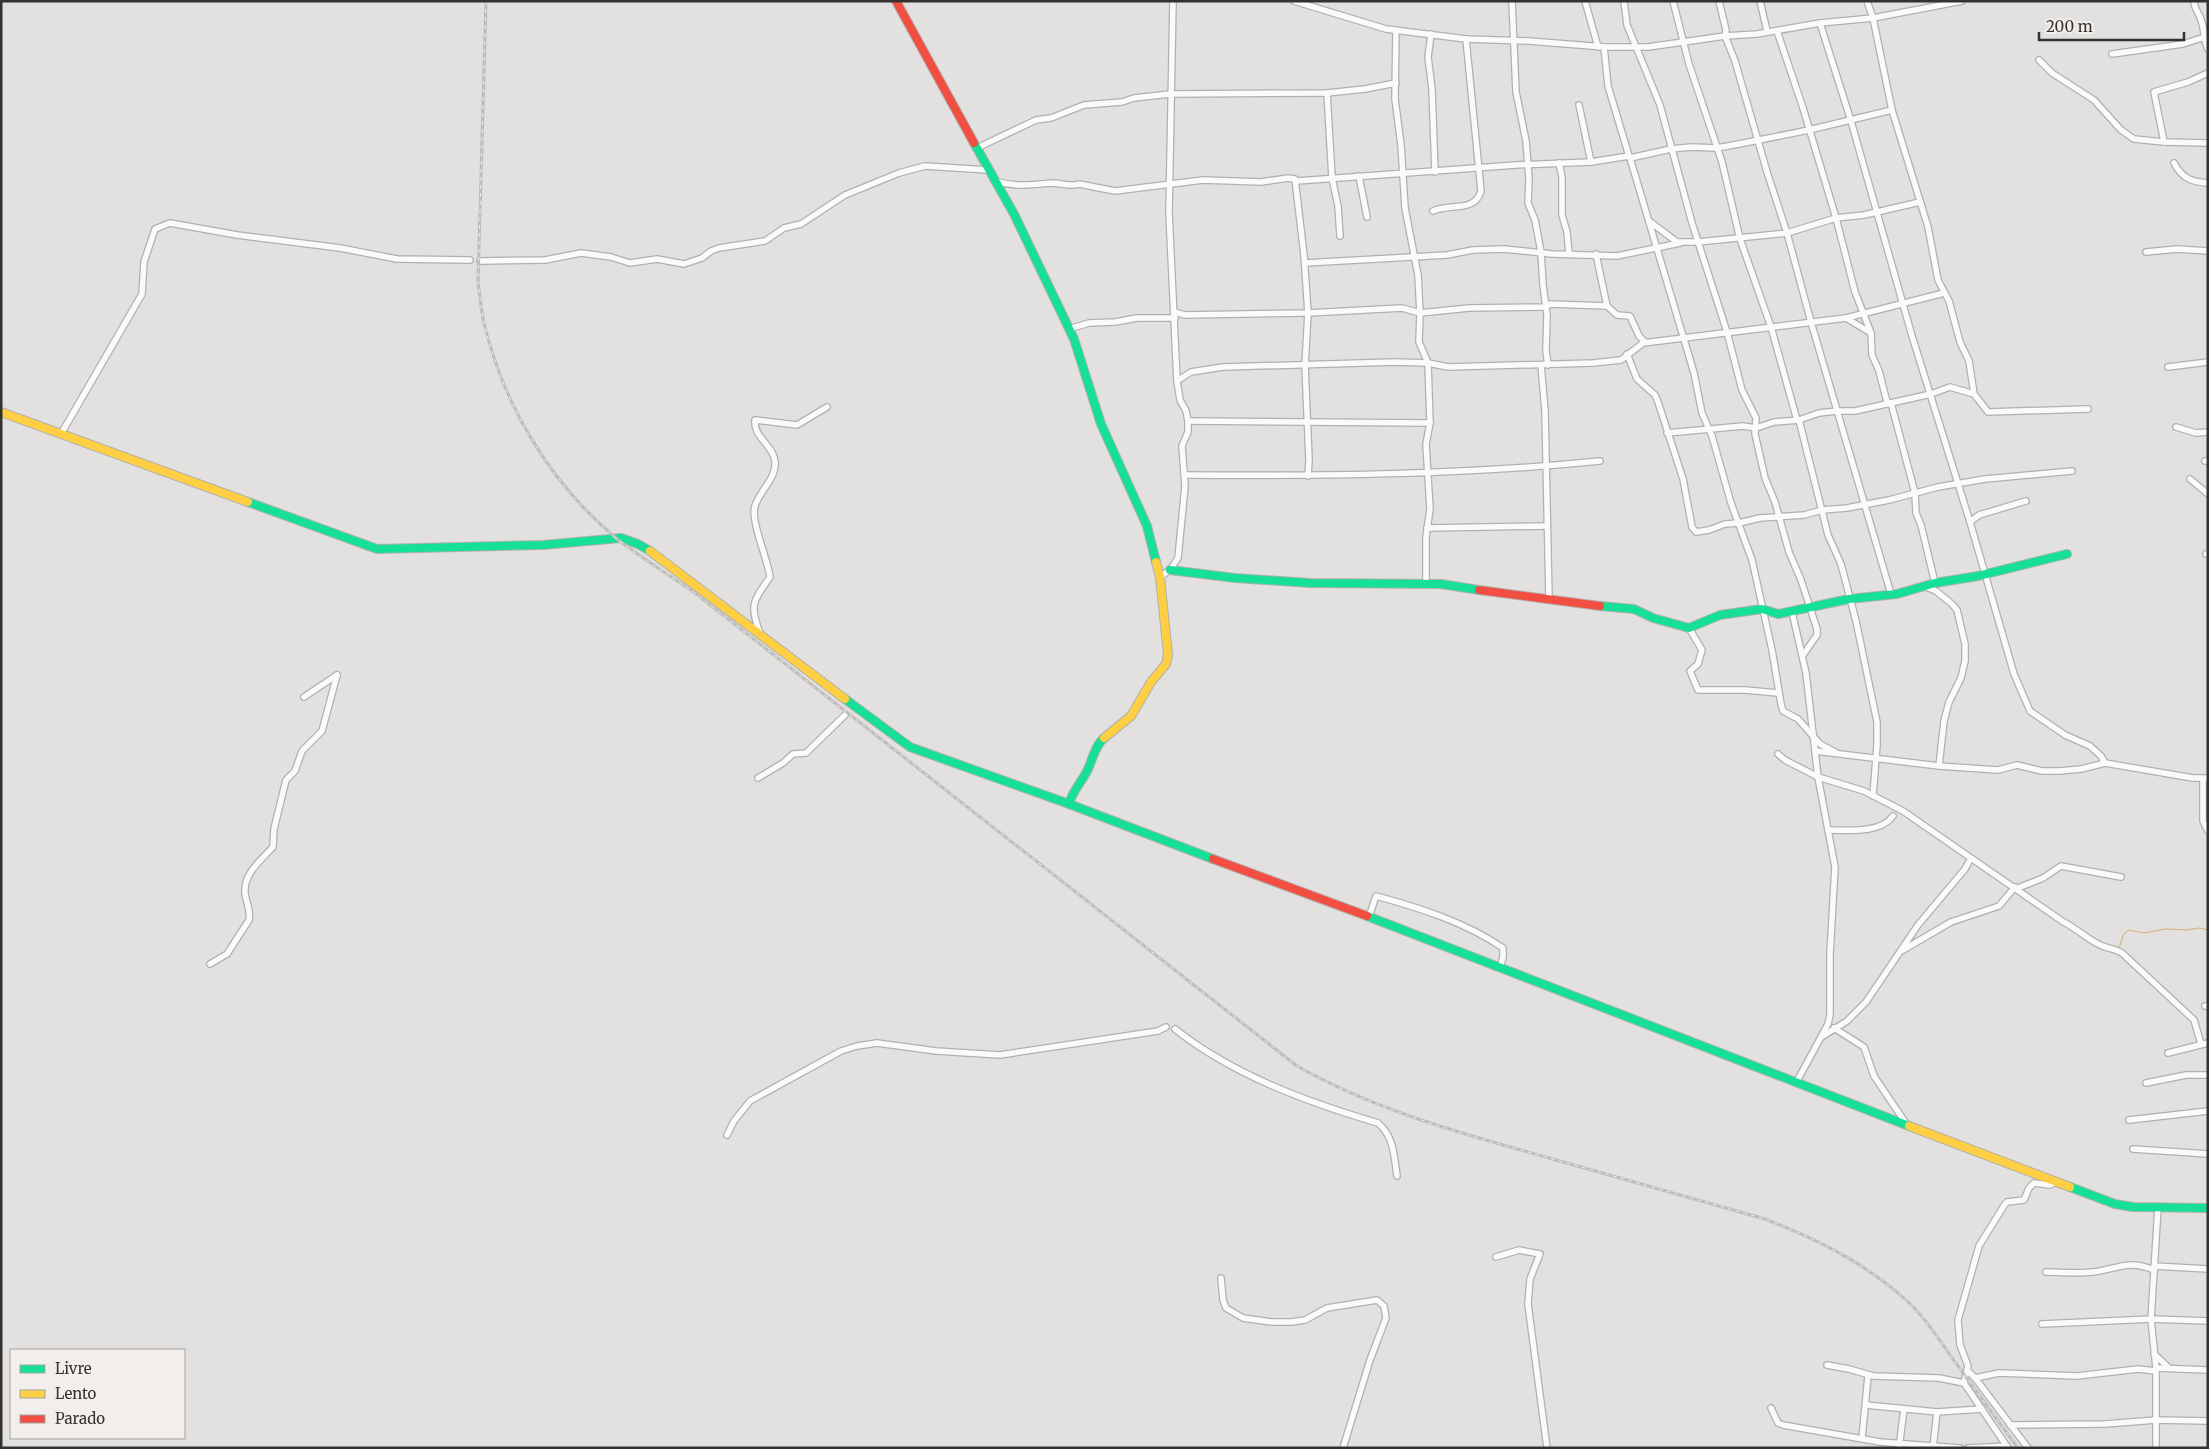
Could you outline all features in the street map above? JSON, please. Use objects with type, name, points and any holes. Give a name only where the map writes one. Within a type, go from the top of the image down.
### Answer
[{"type":"street","points":[[896,1],[1022,229],[1069,329],[1101,424],[1112,443],[1147,526],[1160,577],[1168,655],[1166,664],[1152,682],[1131,716],[1098,743],[1087,771],[1073,790],[1069,804]]},
{"type":"street","points":[[1160,577],[1170,570],[1178,558],[1185,476],[1182,446],[1188,432],[1186,411],[1180,400],[1177,381],[1169,184],[1172,118],[1170,94],[1174,32],[1173,1]]},
{"type":"street","points":[[1294,1],[1337,13],[1373,26],[1396,30],[1466,39],[1528,41],[1601,47],[1635,47],[1777,31],[1820,23],[1873,18],[1962,1]]},
{"type":"street","points":[[1512,1],[1517,100],[1526,141],[1528,165],[1528,202],[1535,220],[1541,252],[1546,307],[1546,358],[1544,365],[1549,599]]},
{"type":"street","points":[[1585,1],[1601,47],[1608,86],[1684,338],[1702,413],[1752,560],[1783,711],[1798,719],[1820,744],[1835,752]]},
{"type":"street","points":[[1624,1],[1628,25],[1635,47],[1660,106],[1698,242],[1727,332],[1742,390],[1756,418],[1765,478],[1775,502],[1778,516],[1810,608],[1817,635],[1803,655]]},
{"type":"street","points":[[1674,1],[1684,42],[1722,162],[1740,239],[1771,327],[1828,535],[1840,564],[1849,599],[1877,722],[1873,796]]},
{"type":"street","points":[[1719,1],[1726,30],[1725,36],[1736,61],[1760,140],[1767,172],[1787,233],[1810,322],[1891,594]]},
{"type":"street","points":[[1760,1],[1767,31]]},
{"type":"street","points":[[1867,1],[1873,18],[1892,110],[1928,227],[1938,280],[1949,301],[1960,342],[1969,361],[1974,394],[1988,412],[2088,409]]},
{"type":"street","points":[[2194,1],[2195,10],[2202,21],[2208,49]]},
{"type":"street","points":[[1820,23],[1851,121],[1876,212],[2014,674],[2030,711],[2065,735],[2090,746],[2101,756],[2105,763]]},
{"type":"street","points":[[1396,30],[1395,100],[1404,173],[1405,208],[1418,276],[1419,342],[1428,363],[1430,423],[1426,434],[1430,509],[1427,528],[1426,584]]},
{"type":"street","points":[[1777,31],[1836,218],[1855,292],[1871,333],[1872,355],[1889,402],[1915,492],[1916,513],[1936,583]]},
{"type":"street","points":[[1431,34],[1428,56],[1432,89],[1435,172]]},
{"type":"street","points":[[2112,54],[2183,44],[2206,37]]},
{"type":"street","points":[[1433,211],[1475,202],[1481,191],[1480,168],[1471,106],[1466,39]]},
{"type":"street","points":[[2039,60],[2052,73],[2094,100],[2121,130],[2134,139],[2208,143]]},
{"type":"street","points":[[2164,142],[2154,92],[2188,82],[2208,73]]},
{"type":"street","points":[[977,148],[1036,120],[1051,118],[1084,105],[1122,102],[1134,98],[1170,94],[1351,92],[1396,83]]},
{"type":"street","points":[[1327,93],[1332,178],[1338,206],[1340,236]]},
{"type":"street","points":[[1579,105],[1591,162]]},
{"type":"street","points":[[994,181],[1014,186],[1052,183],[1101,187],[1114,191],[1203,180],[1270,182],[1293,178],[1297,181],[1591,162],[1671,149],[1691,147],[1717,148],[1851,121],[1892,110]]},
{"type":"street","points":[[1560,163],[1563,194],[1562,216],[1568,232],[1569,254]]},
{"type":"street","points":[[2174,163],[2178,171],[2188,180],[2208,183]]},
{"type":"street","points":[[480,261],[545,260],[581,253],[611,257],[630,263],[657,259],[684,264],[702,258],[719,248],[765,242],[784,228],[801,224],[845,195],[898,173],[925,166],[988,170]]},
{"type":"street","points":[[1359,176],[1367,217]]},
{"type":"street","points":[[1297,181],[1308,313],[1304,365],[1309,460],[1308,476]]},
{"type":"street","points":[[1305,263],[1413,257],[1504,249],[1617,256],[1680,243],[1740,239],[1787,233],[1836,218],[1876,212],[1920,202]]},
{"type":"street","points":[[1648,220],[1680,243]]},
{"type":"street","points":[[61,434],[142,294],[144,262],[156,229],[170,223],[237,235],[340,248],[397,259],[470,260]]},
{"type":"street","points":[[2146,252],[2177,249],[2208,251]]},
{"type":"street","points":[[1596,254],[1607,306]]},
{"type":"street","points":[[1177,381],[1191,372],[1205,369],[1395,362],[1428,363],[1448,367],[1544,365],[1621,360],[1645,342],[1846,318],[1944,293]]},
{"type":"street","points":[[1069,329],[1089,323],[1174,315],[1308,313],[1402,308],[1420,313],[1469,308],[1546,307],[1550,304],[1607,306],[1617,314],[1630,316],[1639,336],[1645,342]]},
{"type":"street","points":[[1846,318],[1871,333]]},
{"type":"street","points":[[1627,354],[1637,379],[1655,395],[1683,478],[1694,531],[1709,530],[1725,524],[1778,516],[1804,515],[1822,510],[1864,505],[1900,498],[1915,492],[1984,479],[2072,471]]},
{"type":"street","points":[[2168,366],[2208,362]]},
{"type":"street","points":[[1667,433],[1743,426],[1756,428],[1774,422],[1798,420],[1819,413],[1855,411],[1930,394],[1950,387],[1974,394]]},
{"type":"street","points":[[761,636],[753,610],[754,600],[770,577],[769,565],[754,516],[754,506],[775,470],[775,459],[757,433],[754,427],[755,420],[797,425],[827,407]]},
{"type":"street","points":[[1,412],[376,549],[543,545],[621,538],[638,544],[658,556],[761,636],[910,747],[1069,804],[1369,917],[1796,1083],[2115,1204],[2208,1208]]},
{"type":"street","points":[[1188,421],[1430,423]]},
{"type":"street","points":[[2176,427],[2196,433],[2208,432]]},
{"type":"street","points":[[1185,476],[1308,476],[1546,466],[1600,461]]},
{"type":"street","points":[[2190,479],[2208,494]]},
{"type":"street","points":[[1970,522],[1979,515],[2026,501]]},
{"type":"street","points":[[1427,528],[1547,526]]},
{"type":"street","points":[[1689,628],[1720,615],[1762,609],[1778,614],[1792,612],[1849,599],[1891,594],[1936,583],[1984,575],[2068,554]]},
{"type":"street","points":[[1170,570],[1216,576],[1310,583],[1441,584],[1634,609],[1653,618],[1689,628],[1702,650],[1698,664],[1690,671],[1698,690],[1745,690],[1778,693]]},
{"type":"street","points":[[1924,586],[1936,591],[1957,610],[1965,644],[1966,661],[1961,678],[1949,702],[1944,721],[1939,766]]},
{"type":"street","points":[[1792,612],[1803,655],[1818,778],[1835,867],[1830,954],[1831,1005],[1828,1024],[1796,1083]]},
{"type":"street","points":[[210,964],[227,954],[249,920],[250,915],[245,892],[248,879],[264,855],[273,847],[274,828],[286,780],[295,771],[302,751],[324,726],[337,675],[304,697]]},
{"type":"street","points":[[758,778],[783,763],[793,754],[806,752],[845,715]]},
{"type":"street","points":[[1815,751],[1939,766],[1998,770],[2017,765],[2042,771],[2058,771],[2081,769],[2105,763],[2205,778],[2203,821],[2208,831]]},
{"type":"street","points":[[1778,754],[1785,760],[1818,778],[1852,787],[1920,821],[1971,858],[2100,945],[2113,947],[2122,953],[2194,1020],[2200,1044]]},
{"type":"street","points":[[1828,830],[1876,827],[1888,823],[1893,816]]},
{"type":"street","points":[[1821,1037],[1847,1021],[1866,1002],[1918,925],[1965,869],[1971,858]]},
{"type":"street","points":[[1902,950],[1951,922],[1998,906],[2016,888],[2044,878],[2061,866],[2121,877]]},
{"type":"street","points":[[1369,917],[1376,896],[1423,910],[1488,938],[1502,948],[1503,957],[1500,968]]},
{"type":"street","points":[[727,1135],[734,1121],[750,1101],[840,1051],[857,1046],[877,1044],[936,1051],[1000,1055],[1158,1031],[1166,1026]]},
{"type":"street","points":[[1834,1028],[1864,1047],[1874,1076],[1907,1125]]},
{"type":"street","points":[[1175,1029],[1198,1047],[1285,1092],[1378,1123],[1386,1130],[1394,1146],[1396,1176]]},
{"type":"street","points":[[2168,1053],[2208,1043]]},
{"type":"street","points":[[2146,1083],[2186,1075],[2208,1075]]},
{"type":"street","points":[[2129,1120],[2208,1111]]},
{"type":"street","points":[[2133,1149],[2208,1154]]},
{"type":"street","points":[[1964,1382],[1968,1366],[1960,1346],[1958,1326],[1982,1238],[2007,1202],[2024,1200],[2029,1188],[2034,1183],[2050,1185],[2056,1182]]},
{"type":"street","points":[[2156,1448],[2156,1370],[2152,1319],[2158,1207]]},
{"type":"street","points":[[1496,1257],[1519,1250],[1540,1254],[1530,1279],[1528,1304],[1547,1448]]},
{"type":"street","points":[[2046,1272],[2092,1272],[2130,1264],[2154,1268],[2208,1269]]},
{"type":"street","points":[[1221,1278],[1223,1300],[1226,1308],[1243,1318],[1271,1322],[1291,1322],[1305,1320],[1327,1308],[1348,1306],[1367,1300],[1377,1300],[1384,1306],[1386,1318],[1370,1360],[1343,1448]]},
{"type":"street","points":[[2042,1324],[2152,1319],[2208,1321]]},
{"type":"street","points":[[2154,1354],[2168,1367]]},
{"type":"street","points":[[1827,1365],[1849,1369],[1868,1376],[1939,1378],[1964,1382],[2007,1447]]},
{"type":"street","points":[[1975,1378],[1999,1373],[2077,1376],[2132,1369],[2156,1370],[2168,1367],[2208,1370]]},
{"type":"street","points":[[1968,1371],[2028,1448]]},
{"type":"street","points":[[1862,1438],[1868,1376]]},
{"type":"street","points":[[1866,1406],[1937,1412],[1982,1409]]},
{"type":"street","points":[[1771,1408],[1778,1423],[1899,1446],[1960,1448]]},
{"type":"street","points":[[1899,1446],[1904,1409]]},
{"type":"street","points":[[1933,1447],[1937,1412]]},
{"type":"street","points":[[2010,1425],[2208,1420]]},
{"type":"street","points":[[1968,1448],[2007,1447]]},
{"type":"waterway","points":[[2119,949],[2123,935],[2129,930],[2144,933],[2166,929],[2187,930],[2199,928],[2208,930]]},
{"type":"railway","points":[[486,1],[478,282],[483,318],[493,354],[517,414],[551,469],[593,517],[626,546],[695,593],[1297,1066],[1326,1082],[1417,1118],[1479,1138],[1765,1219],[1840,1253],[1890,1287],[1920,1314],[2018,1448]]},
{"type":"traffic: fast","points":[[974,143],[1014,214],[1074,339],[1101,424],[1147,526],[1156,562]]},
{"type":"traffic: fast","points":[[248,502],[377,549],[543,545],[621,538],[650,551]]},
{"type":"traffic: fast","points":[[1600,606],[1634,609],[1653,618],[1689,628],[1720,615],[1762,609],[1778,614],[1849,599],[1897,594],[1935,583],[1978,576],[2067,554]]},
{"type":"traffic: fast","points":[[1170,570],[1235,578],[1310,583],[1441,584],[1479,590]]},
{"type":"traffic: fast","points":[[845,699],[910,747],[1069,804],[1213,859]]},
{"type":"traffic: fast","points":[[1069,804],[1088,769],[1096,748],[1104,738]]},
{"type":"traffic: fast","points":[[1367,916],[1909,1126]]},
{"type":"traffic: fast","points":[[2070,1187],[2115,1204],[2133,1207],[2208,1208]]},
{"type":"traffic: slow","points":[[1,412],[248,502]]},
{"type":"traffic: slow","points":[[650,551],[845,699]]},
{"type":"traffic: slow","points":[[1104,738],[1131,716],[1151,682],[1166,664],[1168,655],[1160,577],[1156,562]]},
{"type":"traffic: slow","points":[[1909,1126],[2070,1187]]},
{"type":"traffic: jam","points":[[896,1],[974,143]]},
{"type":"traffic: jam","points":[[1479,590],[1600,606]]},
{"type":"traffic: jam","points":[[1213,859],[1367,916]]}]
